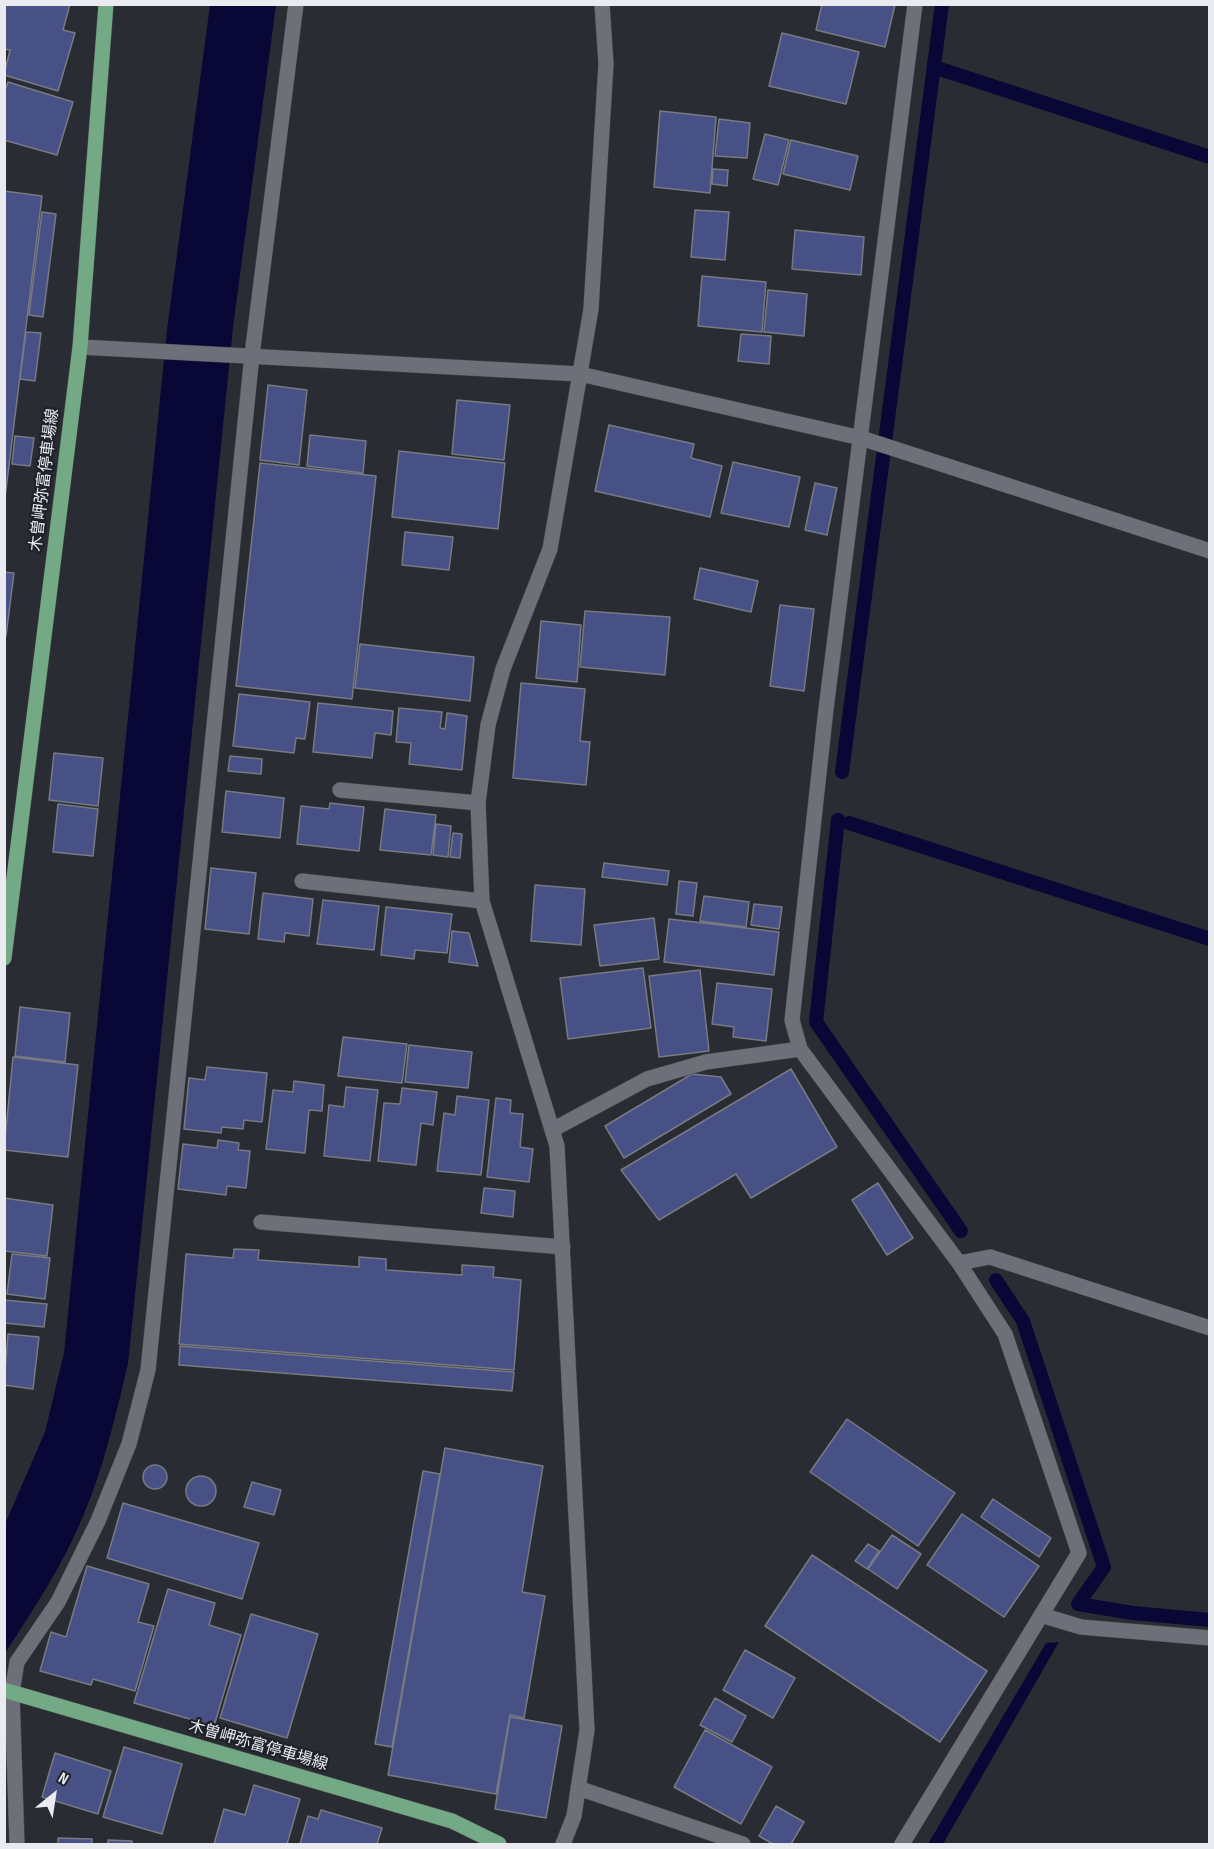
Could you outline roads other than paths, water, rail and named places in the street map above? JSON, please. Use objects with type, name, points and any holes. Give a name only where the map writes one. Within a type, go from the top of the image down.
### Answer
[{"type":"main road","name":"木曽岬弥富停車場線","points":[[4,958],[80,347],[106,4]]},
{"type":"main road","name":"木曽岬弥富停車場線","points":[[8,1691],[452,1821],[499,1845]]},
{"type":"street","points":[[17,1845],[8,1691],[17,1662],[58,1602],[98,1521],[129,1444],[148,1370],[245,355],[296,4]]},
{"type":"street","points":[[563,1845],[574,1816],[587,1730],[557,1146],[482,901],[478,803],[488,725],[503,669],[550,549],[591,309],[606,64],[602,4]]},
{"type":"street","points":[[902,1845],[1079,1553],[1005,1334],[959,1263],[800,1049],[792,1020],[826,709],[866,440],[915,4]]},
{"type":"street","points":[[80,347],[580,374],[866,440],[1209,551]]},
{"type":"street","points":[[340,790],[478,803]]},
{"type":"street","points":[[303,881],[482,901]]},
{"type":"street","points":[[552,1130],[647,1079],[706,1062],[800,1049]]},
{"type":"street","points":[[261,1222],[562,1247]]},
{"type":"street","points":[[959,1263],[990,1257],[1209,1328]]},
{"type":"street","points":[[1041,1615],[1081,1627],[1209,1638]]},
{"type":"street","points":[[578,1788],[743,1845]]},
{"type":"waterway","points":[[842,772],[942,4]]},
{"type":"waterway","points":[[934,67],[1210,157]]},
{"type":"waterway","points":[[838,820],[816,1022],[961,1231]]},
{"type":"waterway","points":[[849,823],[1210,939]]},
{"type":"waterway","points":[[996,1280],[1023,1321],[1104,1567],[1078,1604],[1133,1613],[1210,1620]]}]
